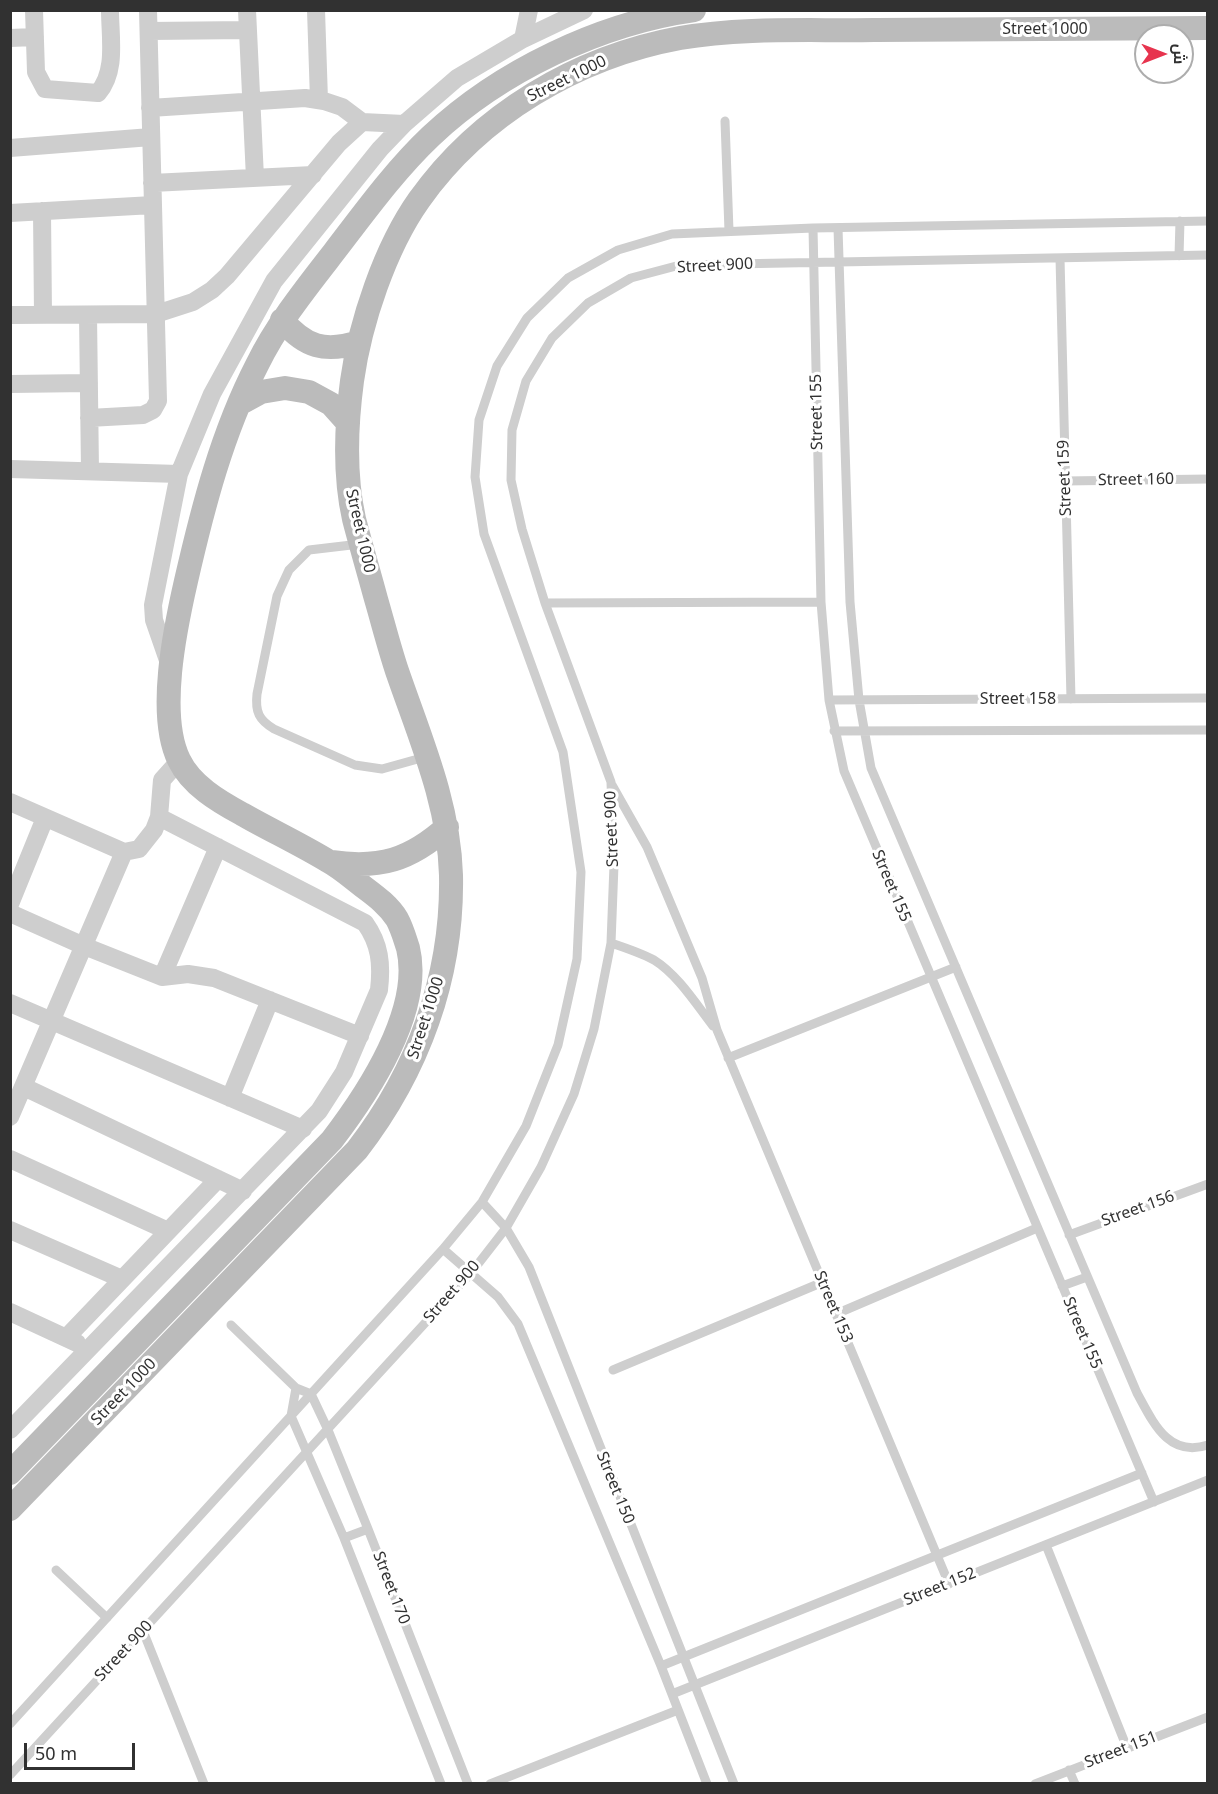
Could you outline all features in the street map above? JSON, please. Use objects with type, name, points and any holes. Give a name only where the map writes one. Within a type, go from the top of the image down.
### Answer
[{"type":"street","points":[[34,10],[36,72],[45,89],[98,93],[105,85],[111,66],[110,10]]},
{"type":"street","points":[[90,418],[143,415],[153,410],[158,402],[148,10]]},
{"type":"street","points":[[247,10],[255,178]]},
{"type":"street","points":[[316,10],[319,100]]},
{"type":"street","points":[[171,668],[154,620],[153,605],[179,474],[212,394],[274,281],[380,149],[404,124],[525,22],[584,10]]},
{"type":"street","name":"Street 1000","points":[[10,1473],[332,1140],[355,1110],[378,1071],[398,1031],[408,996],[409,952],[398,921],[386,904],[331,862],[218,801],[180,761],[172,736],[171,668],[182,600],[201,517],[219,456],[258,363],[282,320],[367,208],[430,137],[471,102],[531,65],[587,39],[641,21],[694,10]]},
{"type":"street","name":"Street 1000","points":[[10,1509],[357,1150],[382,1119],[399,1088],[417,1051],[431,1012],[448,930],[451,877],[447,827],[438,787],[394,664],[353,515],[348,478],[348,423],[352,378],[359,342],[387,258],[418,201],[466,144],[527,96],[589,65],[649,45],[684,37],[740,32],[1208,28]]},
{"type":"street","points":[[149,31],[248,30]]},
{"type":"street","points":[[10,38],[34,37]]},
{"type":"street","points":[[150,108],[296,98],[319,100],[342,106],[362,122],[404,124]]},
{"type":"street","points":[[10,315],[156,314],[194,302],[227,276],[339,143],[362,122]]},
{"type":"street","points":[[10,148],[151,137]]},
{"type":"street","points":[[152,183],[313,175]]},
{"type":"street","points":[[10,213],[153,206]]},
{"type":"street","points":[[42,211],[43,315]]},
{"type":"street","points":[[88,315],[90,471]]},
{"type":"street","points":[[282,320],[308,343],[325,348],[342,347],[359,342]]},
{"type":"street","points":[[10,384],[89,383]]},
{"type":"street","points":[[239,404],[261,392],[285,388],[309,392],[331,404],[348,423]]},
{"type":"street","points":[[10,469],[179,474]]},
{"type":"street","points":[[10,802],[124,852],[139,849],[154,830],[159,818],[162,780],[180,761]]},
{"type":"street","points":[[10,904],[45,818]]},
{"type":"street","points":[[13,1425],[303,1129],[333,1092],[375,1002],[381,976],[379,950],[375,937],[365,923],[159,818]]},
{"type":"street","points":[[331,862],[356,866],[382,863],[406,856],[428,844],[447,827]]},
{"type":"street","points":[[162,977],[218,847]]},
{"type":"street","points":[[10,1117],[124,852]]},
{"type":"street","points":[[10,913],[162,977],[188,974],[214,978],[360,1036]]},
{"type":"street","points":[[230,1098],[270,1000]]},
{"type":"street","points":[[10,1003],[303,1129]]},
{"type":"street","points":[[24,1087],[243,1191]]},
{"type":"street","points":[[10,1159],[168,1231]]},
{"type":"street","points":[[66,1338],[218,1179]]},
{"type":"street","points":[[10,1230],[122,1279]]},
{"type":"street","points":[[10,1312],[89,1349]]},
{"type":"lane","points":[[725,121],[729,231]]},
{"type":"lane","points":[[1179,256],[1180,221]]},
{"type":"lane","name":"Street 900","points":[[10,1724],[443,1249],[482,1202],[526,1126],[558,1045],[577,959],[581,872],[563,752],[484,534],[475,477],[479,420],[497,366],[527,318],[568,278],[618,250],[672,234],[813,228],[1208,221]]},
{"type":"lane","name":"Street 155","points":[[813,228],[821,602],[829,700],[834,731],[848,781],[1154,1502]]},
{"type":"lane","name":"Street 155","points":[[838,228],[850,602],[859,700],[871,768],[1137,1393],[1155,1426],[1166,1438],[1180,1447],[1197,1449],[1208,1445]]},
{"type":"lane","name":"Street 900","points":[[10,1775],[471,1273],[506,1228],[541,1167],[574,1094],[594,1029],[611,942],[614,865],[611,782],[545,603],[522,529],[511,480],[512,430],[526,381],[552,338],[588,303],[631,278],[680,265],[1208,255]]},
{"type":"lane","name":"Street 159","points":[[1060,258],[1071,699]]},
{"type":"lane","name":"Street 160","points":[[1065,481],[1208,479]]},
{"type":"lane","points":[[361,544],[309,550],[289,570],[277,596],[256,694],[255,709],[262,722],[274,729],[355,765],[382,769],[427,756]]},
{"type":"lane","points":[[545,603],[821,602]]},
{"type":"lane","name":"Street 158","points":[[829,700],[1208,698]]},
{"type":"lane","name":"Street 158","points":[[834,731],[1208,730]]},
{"type":"lane","points":[[611,782],[646,847],[702,978],[717,1030]]},
{"type":"lane","points":[[611,942],[656,961],[668,971],[717,1030]]},
{"type":"lane","points":[[728,1058],[956,968]]},
{"type":"lane","name":"Street 153","points":[[717,1030],[950,1584]]},
{"type":"lane","name":"Street 156","points":[[1069,1235],[1208,1184]]},
{"type":"lane","name":"Street 150","points":[[482,1202],[506,1228],[529,1268],[734,1784]]},
{"type":"lane","points":[[836,1314],[1037,1228]]},
{"type":"lane","name":"Street 150","points":[[443,1249],[498,1297],[518,1323],[661,1666],[707,1784]]},
{"type":"lane","points":[[1062,1286],[1087,1277]]},
{"type":"lane","points":[[613,1370],[823,1282]]},
{"type":"lane","points":[[231,1325],[297,1388],[311,1394]]},
{"type":"lane","points":[[291,1416],[297,1388]]},
{"type":"lane","name":"Street 170","points":[[311,1394],[368,1529],[468,1784]]},
{"type":"lane","name":"Street 170","points":[[291,1416],[344,1538],[441,1784]]},
{"type":"lane","name":"Street 152","points":[[661,1666],[1142,1473]]},
{"type":"lane","name":"Street 152","points":[[672,1694],[1208,1480]]},
{"type":"lane","points":[[344,1538],[368,1529]]},
{"type":"lane","points":[[1046,1545],[1127,1748]]},
{"type":"lane","points":[[56,1570],[107,1618]]},
{"type":"lane","points":[[143,1630],[204,1784]]},
{"type":"lane","points":[[490,1784],[678,1710]]},
{"type":"lane","name":"Street 151","points":[[1035,1784],[1208,1717]]},
{"type":"lane","points":[[1069,1770],[1075,1784]]}]
